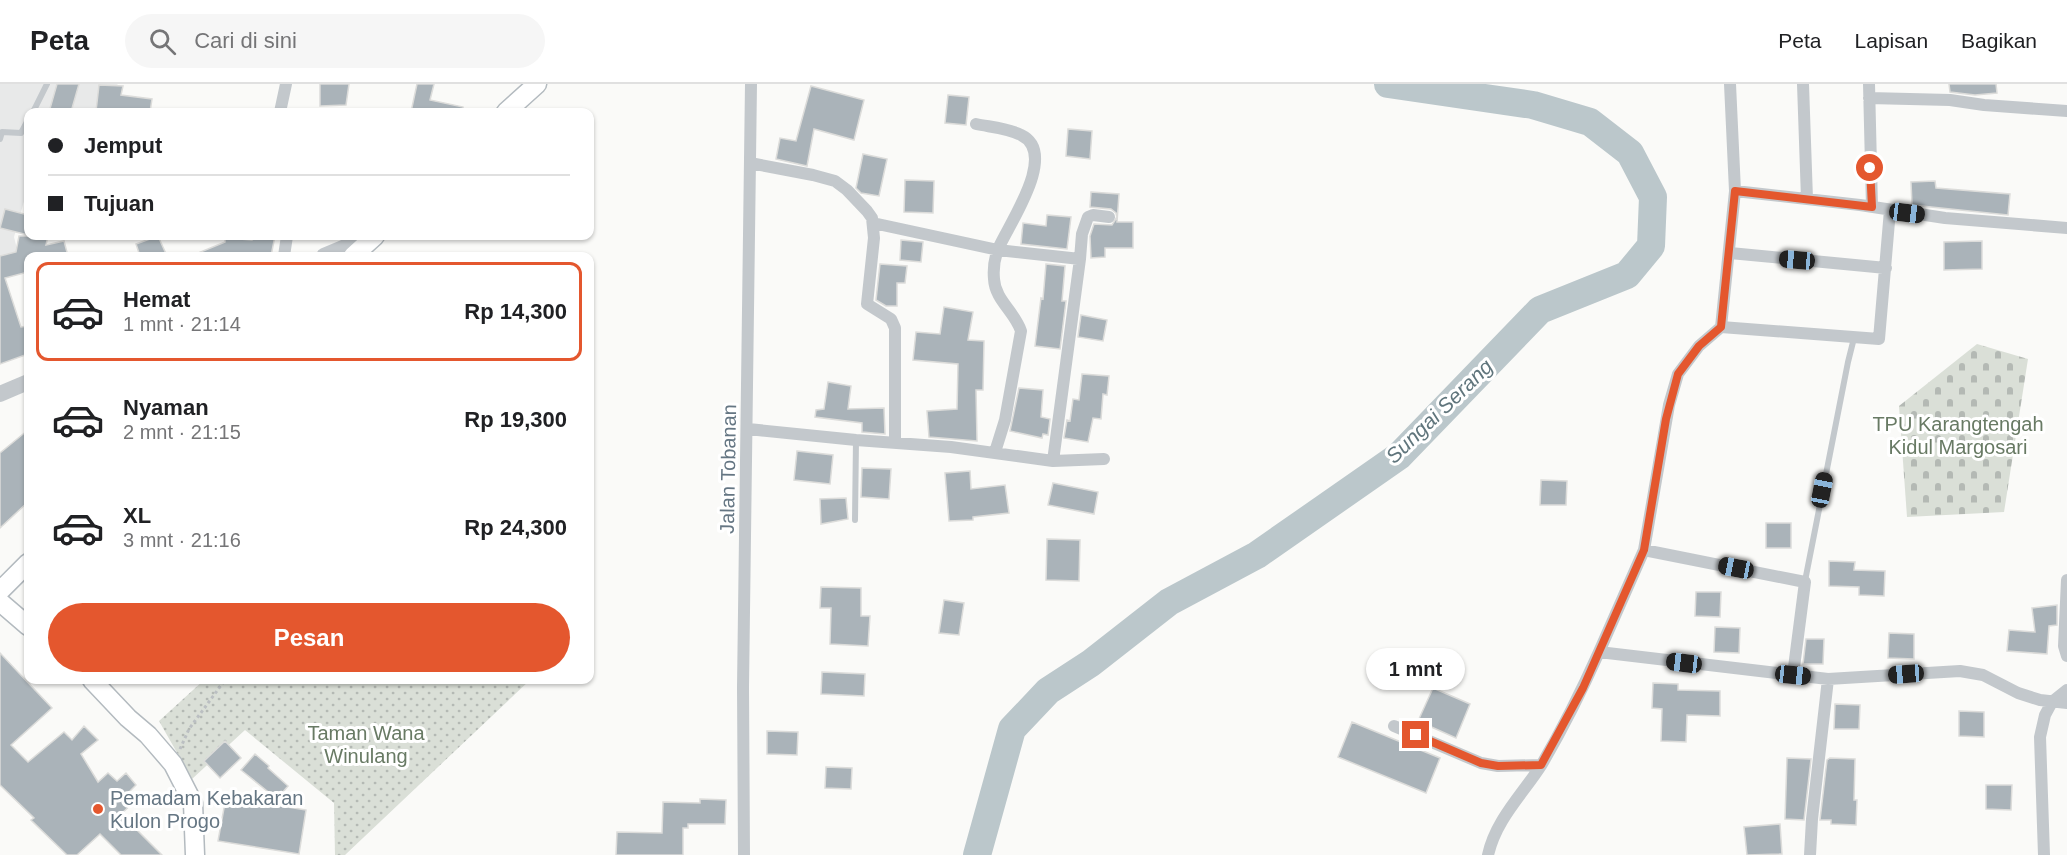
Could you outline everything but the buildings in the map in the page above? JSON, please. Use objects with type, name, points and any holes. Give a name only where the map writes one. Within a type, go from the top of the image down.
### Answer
[{"type":"main road","points":[[510,108],[537,84]]},
{"type":"main road","points":[[357,252],[370,240]]},
{"type":"main road","points":[[0,591],[24,566]]},
{"type":"main road","points":[[0,602],[24,623]]},
{"type":"main road","points":[[96,684],[128,718],[148,735],[173,764],[193,803],[195,855]]},
{"type":"street","points":[[281,108],[286,84]]},
{"type":"street","name":"Jalan Tobanan","points":[[744,855],[743,687],[751,84]]},
{"type":"street","points":[[1488,855],[1492,840],[1510,807],[1541,765],[1583,688],[1644,550],[1672,389],[1678,374],[1689,358],[1721,327],[1735,191],[1730,84]]},
{"type":"street","points":[[1803,84],[1807,199]]},
{"type":"street","points":[[1869,84],[1872,207]]},
{"type":"street","points":[[1869,98],[1950,100],[2067,111]]},
{"type":"street","points":[[976,124],[1021,135],[1030,141],[1034,151],[1034,171],[1030,186],[1017,215],[1004,236],[994,266],[996,290],[1021,331],[1005,420],[995,452]]},
{"type":"street","points":[[750,163],[813,175],[835,182],[847,190],[867,211],[873,223],[874,238],[867,304],[891,319],[895,328],[895,443]]},
{"type":"street","points":[[1735,191],[1945,218],[2067,228]]},
{"type":"street","points":[[1721,327],[1880,338],[1890,210]]},
{"type":"street","points":[[1053,461],[1082,234],[1088,217],[1093,215],[1109,217]]},
{"type":"street","points":[[873,223],[998,250],[1080,259]]},
{"type":"street","points":[[334,252],[364,240]]},
{"type":"street","points":[[1730,254],[1886,268]]},
{"type":"street","points":[[0,394],[24,384]]},
{"type":"street","points":[[748,429],[995,452],[1053,461],[1104,459]]},
{"type":"street","points":[[1644,550],[1805,582],[1793,675]]},
{"type":"street","points":[[2067,580],[2064,646],[2067,656]]},
{"type":"street","points":[[1599,652],[1828,679],[1960,671],[1983,675],[2018,693],[2067,704]]},
{"type":"street","points":[[1810,855],[1828,679]]},
{"type":"street","points":[[2044,855],[2040,736],[2045,715],[2052,702],[2067,690]]},
{"type":"street","points":[[1394,726],[1481,763],[1498,766],[1541,765]]},
{"type":"lane","points":[[35,108],[47,84]]},
{"type":"lane","points":[[0,139],[2,132],[21,133],[24,127]]},
{"type":"lane","points":[[1805,582],[1854,338]]},
{"type":"lane","points":[[855,520],[856,440]]},
{"type":"path","points":[[173,764],[189,729],[222,684]]},
{"type":"shaded area","points":[[0,84],[118,84],[97,108],[24,108],[24,201],[14,237],[20,261],[0,266]]},
{"type":"green space","name":"TPU Karangtengah Kidul Margosari","points":[[1977,344],[2028,359],[2004,512],[1907,517],[1899,406]]},
{"type":"green space","name":"Taman Wana Winulang","points":[[200,684],[526,684],[345,855],[335,855],[334,803],[245,730],[192,779],[159,721]]},
{"type":"waterway","name":"Sungai Serang","points":[[977,855],[1012,729],[1048,691],[1091,663],[1169,602],[1257,555],[1399,456],[1540,310],[1627,275],[1651,246],[1653,197],[1630,153],[1590,122],[1533,105],[1388,84]]},
{"type":"place","name":"Pemadam Kebakaran Kulon Progo","points":[[98,809]]},
{"type":"route","points":[[1416,735],[1481,763],[1498,766],[1541,765],[1583,688],[1644,550],[1666,419],[1672,389],[1678,374],[1699,346],[1721,327],[1735,191],[1872,207],[1870,168]]}]
